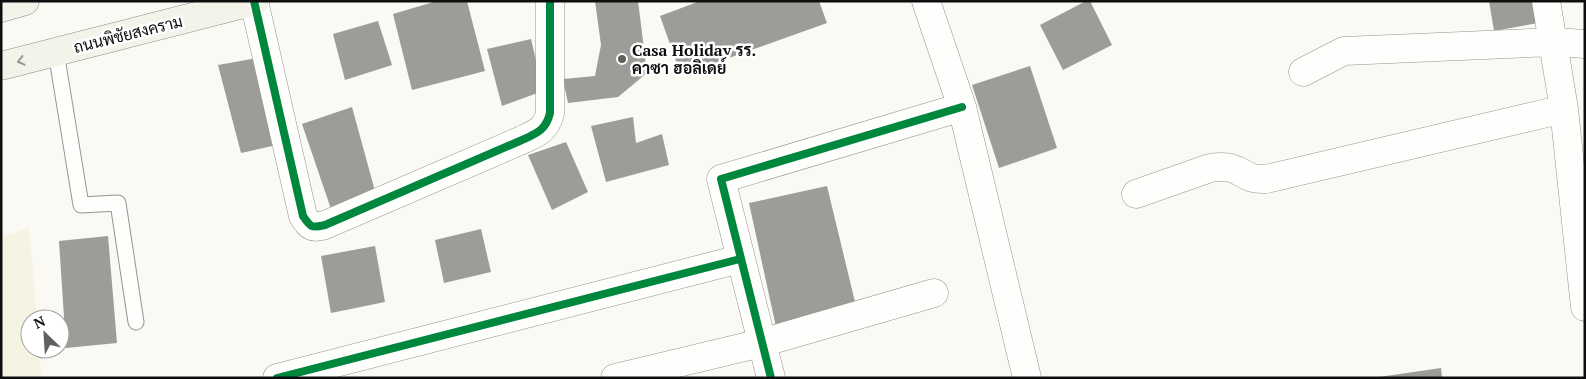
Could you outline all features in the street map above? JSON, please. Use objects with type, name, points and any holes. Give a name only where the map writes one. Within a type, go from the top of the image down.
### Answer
[{"type":"main road","points":[[1,8],[25,1]]},
{"type":"main road","name":"ถนนพิชัยสงคราม","points":[[1,66],[242,3]]},
{"type":"street","points":[[242,3],[303,216],[308,224],[314,227],[325,225],[522,140],[537,133],[547,124],[550,113],[550,1]]},
{"type":"street","points":[[926,1],[962,108],[1027,378]]},
{"type":"street","points":[[1546,1],[1564,109],[1577,167],[1585,308]]},
{"type":"street","points":[[1303,72],[1344,51],[1553,42],[1585,44]]},
{"type":"street","points":[[771,378],[721,179],[962,108]]},
{"type":"street","points":[[1136,194],[1210,168],[1232,168],[1256,180],[1266,179],[1564,109]]},
{"type":"street","points":[[277,378],[740,259]]},
{"type":"street","points":[[615,378],[761,343],[934,293]]},
{"type":"lane","points":[[56,52],[81,205],[118,203],[136,322]]},
{"type":"shaded area","points":[[29,228],[36,309],[20,309],[20,359],[40,359],[41,378],[1,378],[1,237]]},
{"type":"building","points":[[437,1],[467,1],[485,71],[412,90],[393,14]]},
{"type":"building","name":"Casa Holiday รร. คาซา ฮอลิเดย์","points":[[595,1],[638,1],[647,73],[618,97],[568,103],[563,79],[595,76],[601,45]]},
{"type":"building","points":[[700,1],[819,1],[827,23],[681,75],[660,16]]},
{"type":"building","points":[[1086,1],[1090,1],[1112,45],[1063,70],[1040,25]]},
{"type":"building","points":[[1489,1],[1535,1],[1538,23],[1494,31]]},
{"type":"building","points":[[378,21],[392,65],[345,80],[333,34]]},
{"type":"building","points":[[531,39],[543,91],[502,106],[487,49]]},
{"type":"building","points":[[258,58],[277,145],[241,153],[218,65]]},
{"type":"building","points":[[1030,66],[1057,148],[999,168],[972,85]]},
{"type":"building","points":[[352,107],[375,191],[331,209],[302,124]]},
{"type":"building","points":[[633,117],[636,143],[662,134],[669,165],[606,182],[591,126]]},
{"type":"building","points":[[566,142],[588,192],[552,210],[528,155]]},
{"type":"building","points":[[827,186],[856,306],[776,327],[749,203]]},
{"type":"building","points":[[481,229],[491,272],[444,283],[435,240]]},
{"type":"building","points":[[108,236],[117,343],[70,348],[70,309],[63,309],[59,241]]},
{"type":"building","points":[[375,246],[385,302],[331,313],[321,256]]},
{"type":"building","points":[[1441,368],[1442,378],[1379,378],[1379,377]]},
{"type":"cycle path","points":[[254,1],[303,216],[314,227],[325,225],[522,140],[540,130],[546,123],[550,113],[550,1]]},
{"type":"cycle path","points":[[771,378],[721,179],[962,107]]},
{"type":"cycle path","points":[[277,378],[740,259]]},
{"type":"place","name":"Casa Holiday รร. คาซา ฮอลิเดย์","points":[[622,59]]}]
